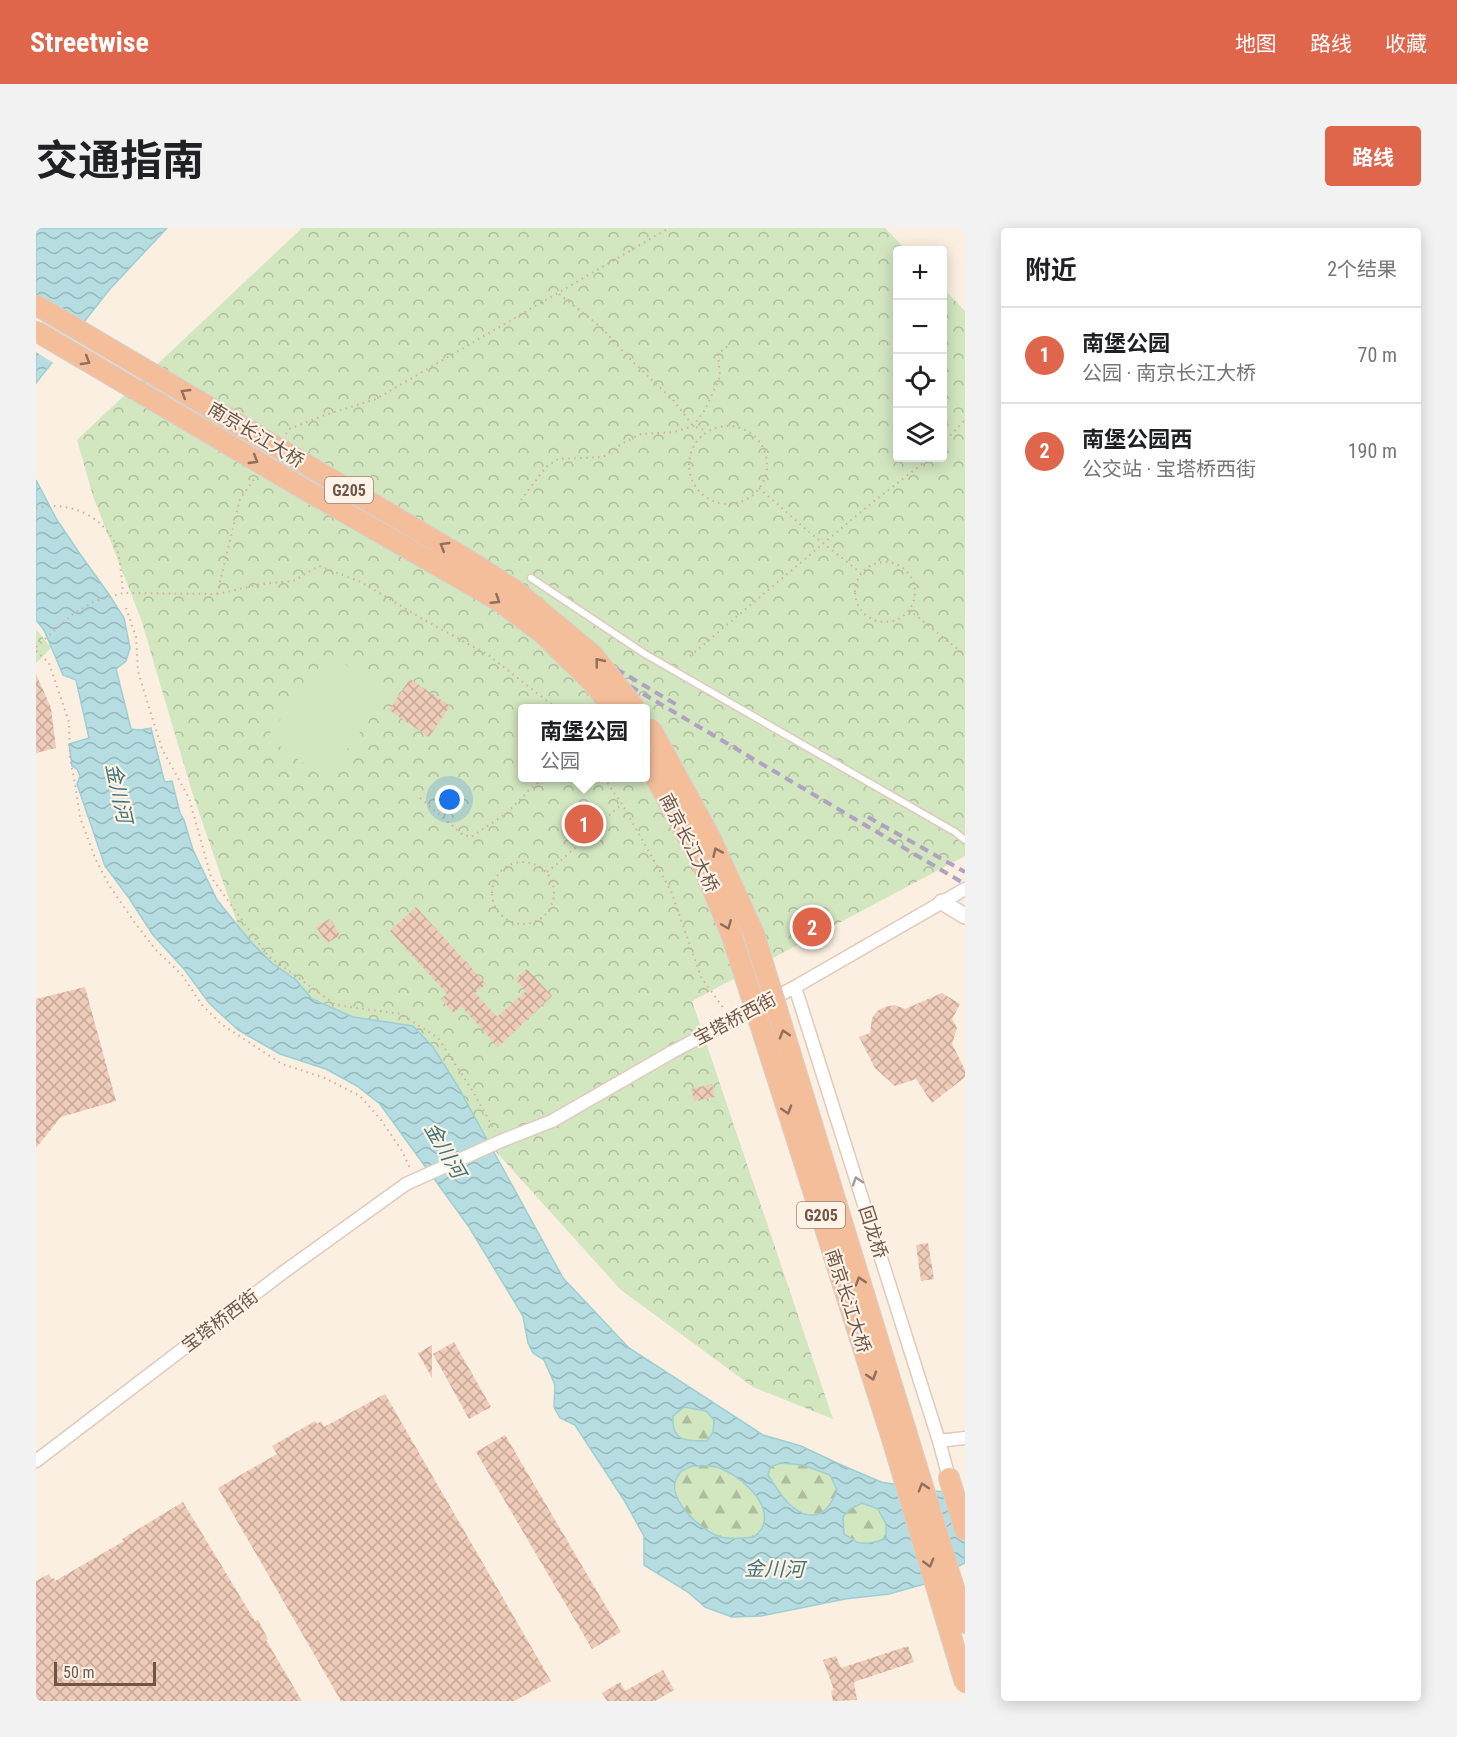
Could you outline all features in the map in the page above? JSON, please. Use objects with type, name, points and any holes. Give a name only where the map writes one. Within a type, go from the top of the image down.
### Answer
[{"type":"highway","name":"南京长江大桥","points":[[36,305],[468,560],[516,591],[593,655],[632,704]]},
{"type":"highway","name":"南京长江大桥","points":[[36,331],[496,599],[542,633],[591,681],[610,704]]},
{"type":"highway","name":"南京长江大桥","points":[[650,728],[710,837],[754,934],[965,1624]]},
{"type":"highway","name":"南京长江大桥","points":[[650,769],[701,861],[732,936],[889,1428],[965,1683]]},
{"type":"highway","points":[[949,1478],[965,1530]]},
{"type":"street","name":"宝塔桥西街","points":[[36,1461],[285,1271],[406,1184],[501,1141],[552,1121],[672,1052],[795,987],[965,889]]},
{"type":"street","points":[[942,903],[965,916]]},
{"type":"street","name":"回龙桥","points":[[795,987],[949,1478]]},
{"type":"street","points":[[939,1441],[965,1437]]},
{"type":"lane","points":[[531,578],[645,654],[869,782],[965,840]]},
{"type":"path","points":[[283,438],[289,429],[376,399],[669,228]]},
{"type":"path","points":[[559,294],[602,328],[627,356],[674,401],[693,426],[708,431]]},
{"type":"path","points":[[521,500],[546,467],[558,459],[603,457],[623,442],[641,434],[674,432],[693,426],[705,410],[720,377],[718,354],[729,345]]},
{"type":"path","points":[[947,439],[964,421]]},
{"type":"path","points":[[734,426],[746,430],[757,438],[764,450],[767,463],[766,476],[759,488],[739,503],[714,502],[703,496],[690,475],[688,462],[691,450],[698,439],[708,431],[734,426]]},
{"type":"path","points":[[690,656],[869,505],[925,462]]},
{"type":"path","points":[[217,594],[240,500],[258,473]]},
{"type":"path","points":[[759,488],[861,573]]},
{"type":"path","points":[[36,508],[68,507],[86,514],[102,527],[113,540],[117,550],[123,593]]},
{"type":"path","points":[[879,562],[899,565],[913,580],[914,601],[909,610],[902,617],[893,621],[875,620],[866,615],[856,600],[855,590],[861,573],[869,566],[879,562]]},
{"type":"path","points":[[36,646],[74,613],[95,601],[123,593],[217,594],[261,584],[293,580],[319,566],[361,582],[487,654],[551,704]]},
{"type":"path","points":[[126,608],[136,637],[138,671],[162,749],[189,798],[211,877],[268,956],[316,991],[336,1005],[401,1014],[438,1038],[472,1090],[501,1141]]},
{"type":"path","points":[[909,610],[965,656]]},
{"type":"path","points":[[36,641],[41,644]]},
{"type":"path","points":[[36,651],[49,663],[69,722],[70,758],[80,817],[105,876],[135,923],[156,950],[182,975],[202,1005],[221,1024],[282,1064],[325,1078],[360,1096],[381,1120],[412,1170]]},
{"type":"path","points":[[420,798],[462,834],[471,837],[507,813],[539,782]]},
{"type":"path","points":[[607,782],[671,891],[701,977],[726,1012]]},
{"type":"path","points":[[547,872],[572,853],[594,828],[622,804]]},
{"type":"path","points":[[530,862],[547,872],[553,882],[555,892],[549,912],[531,924],[520,925],[501,916],[495,908],[492,888],[501,870],[509,864],[530,862]]},
{"type":"green space","points":[[302,228],[885,228],[902,246],[893,246],[893,462],[947,462],[947,292],[965,311],[965,856],[692,1001],[833,1419],[753,1387],[621,1290],[460,1112],[250,960],[192,792],[141,619],[93,496],[77,440]]},
{"type":"green space","points":[[36,629],[51,648],[36,663]]},
{"type":"green space","points":[[330,653],[387,696],[325,779],[267,737]]},
{"type":"green space","points":[[684,1407],[706,1411],[714,1420],[713,1432],[707,1441],[686,1440],[677,1435],[674,1430],[673,1415]]},
{"type":"green space","points":[[781,1463],[803,1465],[830,1475],[837,1490],[823,1512],[804,1514],[788,1503],[768,1475],[769,1467]]},
{"type":"green space","points":[[692,1466],[710,1466],[724,1470],[751,1489],[758,1498],[764,1517],[762,1527],[754,1537],[732,1539],[716,1537],[704,1531],[690,1517],[683,1508],[675,1489],[681,1472]]},
{"type":"green space","points":[[862,1503],[878,1509],[886,1524],[886,1539],[864,1543],[844,1534],[843,1518],[850,1509]]},
{"type":"water","points":[[36,228],[167,228],[109,290],[36,383]]},
{"type":"water","name":"金川河","points":[[36,480],[57,520],[124,618],[130,648],[126,661],[116,669],[131,729],[151,728],[164,780],[165,782],[172,781],[193,850],[217,900],[251,942],[272,963],[296,980],[312,999],[353,1017],[413,1026],[433,1047],[457,1085],[563,1278],[629,1348],[763,1435],[801,1446],[881,1482],[934,1491],[965,1493],[965,1563],[942,1579],[889,1594],[845,1599],[761,1616],[732,1617],[705,1607],[688,1592],[644,1565],[644,1536],[624,1500],[575,1425],[560,1418],[554,1407],[555,1385],[544,1360],[533,1353],[528,1343],[523,1316],[469,1227],[380,1104],[357,1086],[326,1069],[280,1054],[238,1030],[209,1003],[184,969],[153,935],[105,866],[77,784],[80,776],[77,769],[72,766],[69,744],[89,738],[76,680],[63,675],[44,630],[36,620]],"holes":[[[684,1407],[706,1411],[714,1420],[713,1432],[707,1441],[686,1440],[677,1435],[673,1425],[673,1416]],[[781,1463],[803,1465],[830,1475],[837,1490],[823,1512],[804,1514],[796,1510],[780,1493],[768,1475],[770,1467]],[[692,1466],[704,1466],[716,1467],[733,1475],[751,1489],[758,1498],[764,1517],[759,1532],[754,1537],[733,1539],[721,1537],[703,1528],[686,1511],[675,1491],[675,1482],[681,1472]],[[862,1503],[878,1509],[886,1524],[886,1538],[864,1543],[857,1542],[844,1534],[843,1517],[850,1509]]]},
{"type":"pier","points":[[36,295],[86,324],[55,364],[36,352]]},
{"type":"building","points":[[36,674],[51,708],[56,748],[36,753]]},
{"type":"building","points":[[410,679],[450,706],[429,737],[389,710]]},
{"type":"building","points":[[416,907],[486,984],[475,993],[497,1017],[526,991],[515,979],[527,969],[552,996],[498,1047],[461,1006],[454,1013],[441,999],[447,994],[390,931]]},
{"type":"building","points":[[330,919],[340,935],[327,943],[316,927]]},
{"type":"building","points":[[85,987],[116,1101],[61,1117],[36,1148],[36,999]]},
{"type":"building","points":[[942,993],[960,1004],[952,1019],[957,1028],[952,1044],[965,1070],[965,1077],[932,1103],[916,1079],[895,1086],[875,1068],[859,1037],[870,1033],[872,1018],[877,1011],[894,1005],[905,1009]]},
{"type":"building","points":[[712,1084],[715,1097],[694,1101],[691,1089]]},
{"type":"building","points":[[928,1243],[934,1279],[921,1281],[916,1245]]},
{"type":"building","points":[[454,1342],[491,1407],[469,1419],[433,1354]]},
{"type":"building","points":[[432,1345],[432,1378],[418,1353]]},
{"type":"building","points":[[385,1394],[551,1681],[514,1701],[341,1701],[218,1488],[277,1454],[272,1446],[315,1421],[317,1424],[321,1421],[324,1427]]},
{"type":"building","points":[[505,1435],[621,1632],[592,1649],[476,1452]]},
{"type":"building","points":[[183,1502],[255,1621],[258,1620],[268,1639],[266,1640],[302,1701],[36,1701],[36,1581],[49,1574],[55,1581],[124,1541],[122,1539]]},
{"type":"building","points":[[908,1646],[914,1662],[854,1682],[857,1700],[833,1701],[831,1691],[834,1690],[823,1660],[836,1656],[841,1668]]},
{"type":"building","points":[[663,1670],[674,1690],[655,1701],[607,1701],[602,1693],[620,1682],[625,1691]]},
{"type":"railway","points":[[36,324],[677,705]]},
{"type":"railway","points":[[36,335],[965,884]]},
{"type":"railway","points":[[868,817],[965,872]]},
{"type":"place","name":"南堡公园","points":[[584,824]]},
{"type":"place","name":"南堡公园西","points":[[812,927]]}]
